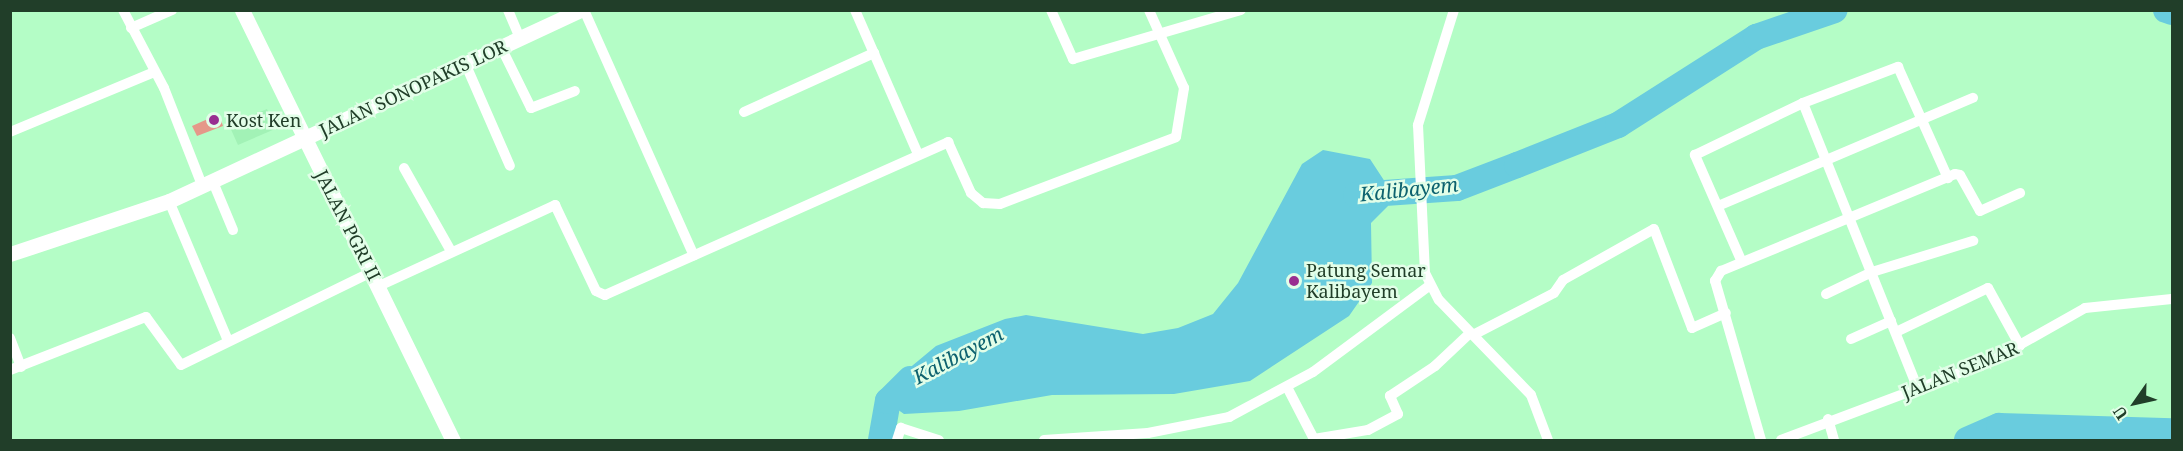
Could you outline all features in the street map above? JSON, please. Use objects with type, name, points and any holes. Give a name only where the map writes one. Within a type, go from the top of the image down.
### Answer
[{"type":"street","points":[[123,10],[232,230]]},
{"type":"street","points":[[131,27],[172,10]]},
{"type":"street","name":"JALAN PGRI II","points":[[242,10],[303,140],[375,279],[451,440]]},
{"type":"street","points":[[508,10],[520,38]]},
{"type":"street","points":[[855,10],[918,154]]},
{"type":"street","points":[[1051,10],[1067,51],[1076,59],[1156,31],[1241,10]]},
{"type":"street","points":[[10,338],[16,368],[146,317],[181,365],[228,340],[555,206],[601,296],[918,154],[952,144],[972,193],[991,205],[1176,137],[1184,88],[1156,31],[1149,10]]},
{"type":"street","points":[[1454,10],[1418,125],[1419,204],[1429,286],[1471,334],[1531,395],[1548,441]]},
{"type":"street","points":[[576,12],[694,256]]},
{"type":"street","name":"JALAN SONOPAKIS LOR","points":[[10,254],[169,201],[576,12]]},
{"type":"street","points":[[501,46],[531,108],[575,91]]},
{"type":"street","points":[[744,112],[874,53]]},
{"type":"street","points":[[465,63],[510,166]]},
{"type":"street","points":[[1742,260],[1695,155],[1803,103],[1898,67],[1924,119],[1948,178]]},
{"type":"street","points":[[10,132],[154,72]]},
{"type":"street","points":[[1718,206],[1973,98]]},
{"type":"street","points":[[1803,103],[1918,388]]},
{"type":"street","points":[[404,168],[451,250]]},
{"type":"street","points":[[1761,441],[1716,277],[1742,260],[1960,174],[1982,212],[2020,193]]},
{"type":"street","points":[[169,201],[228,340]]},
{"type":"street","points":[[1287,387],[1314,440],[1368,430],[1398,414],[1390,396],[1436,366],[1471,334],[1554,293],[1563,280],[1653,229],[1692,328],[1726,313]]},
{"type":"street","points":[[1826,294],[1872,272],[1973,241]]},
{"type":"street","points":[[1046,440],[1149,437],[1229,417],[1287,387],[1429,286]]},
{"type":"street","points":[[1896,332],[1990,289],[2020,346]]},
{"type":"street","name":"JALAN SEMAR","points":[[1781,441],[1828,419],[1918,388],[2020,346],[2095,305],[2172,299]]},
{"type":"street","points":[[1851,339],[1891,321]]},
{"type":"street","points":[[1828,419],[1834,441]]},
{"type":"street","points":[[897,441],[901,428]]},
{"type":"street","points":[[901,428],[905,441]]},
{"type":"street","points":[[901,428],[939,441]]},
{"type":"shaded area","points":[[267,109],[275,129],[238,145],[229,125]]},
{"type":"water","points":[[1323,150],[1370,159],[1389,188],[1388,206],[1371,223],[1372,283],[1349,316],[1250,381],[1174,394],[1052,395],[959,411],[904,414],[877,395],[936,346],[1005,319],[1026,315],[1143,334],[1178,328],[1213,314],[1238,283],[1302,164]]},
{"type":"building","name":"Kost Ken","points":[[219,114],[223,126],[197,136],[192,126]]},
{"type":"waterway","name":"Kalibayem","points":[[1356,195],[1457,188],[1517,165],[1618,125],[1756,37],[1835,10]]},
{"type":"waterway","points":[[2166,10],[2172,12]]},
{"type":"waterway","name":"Kalibayem","points":[[881,440],[888,401],[910,379]]},
{"type":"waterway","points":[[1967,440],[1999,426],[2172,431]]},
{"type":"place","name":"Kost Ken","points":[[214,120]]},
{"type":"place","name":"Patung Semar Kalibayem","points":[[1294,281]]}]
